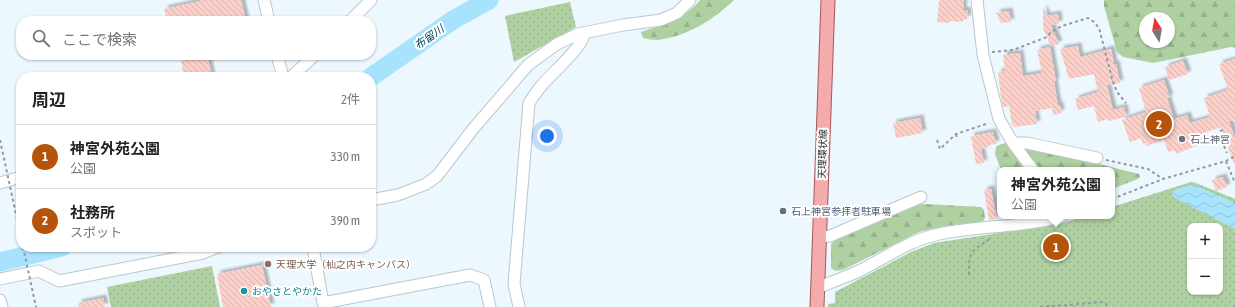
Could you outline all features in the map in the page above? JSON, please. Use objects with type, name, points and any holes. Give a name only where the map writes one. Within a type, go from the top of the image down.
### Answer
[{"type":"main road","name":"天理環状線","points":[[817,307],[819,287],[828,0]]},
{"type":"street","points":[[264,0],[268,16]]},
{"type":"street","points":[[355,16],[371,0]]},
{"type":"street","points":[[376,199],[398,195],[426,184],[437,176],[473,129],[528,65],[557,44],[578,34],[661,20],[677,13],[690,0]]},
{"type":"street","points":[[977,0],[984,55],[999,119],[1013,143],[1031,167]]},
{"type":"street","points":[[519,307],[514,284],[529,103],[541,86],[579,46],[585,38],[584,33]]},
{"type":"street","points":[[278,60],[282,72]]},
{"type":"street","points":[[296,72],[310,60]]},
{"type":"street","points":[[1013,143],[1027,143],[1097,158]]},
{"type":"street","points":[[0,183],[16,178]]},
{"type":"street","points":[[820,237],[830,236],[921,197]]},
{"type":"street","points":[[819,287],[857,272],[920,239],[952,232],[1029,224],[1050,219]]},
{"type":"street","points":[[0,279],[39,271],[59,281],[206,252]]},
{"type":"street","points":[[314,252],[323,304],[470,275],[484,280],[490,307]]},
{"type":"street","points":[[0,300],[2,307]]},
{"type":"path","points":[[984,55],[994,52],[1013,50],[1047,37],[1051,32],[1062,26],[1088,18],[1094,22],[1098,28],[1113,82],[1117,92],[1126,103]]},
{"type":"path","points":[[937,140],[940,149],[956,134],[999,119]]},
{"type":"path","points":[[1220,131],[1224,130]]},
{"type":"path","points":[[956,134],[957,140]]},
{"type":"path","points":[[0,140],[16,214]]},
{"type":"path","points":[[1224,146],[1227,153]]},
{"type":"path","points":[[1115,198],[1163,179],[1226,161],[1235,156]]},
{"type":"path","points":[[1097,158],[1148,169],[1163,179]]},
{"type":"path","points":[[1226,161],[1235,183]]},
{"type":"path","points":[[969,275],[968,263],[970,255],[974,248],[990,239],[990,234],[995,227]]},
{"type":"path","points":[[24,252],[36,307]]},
{"type":"path","points":[[1040,307],[1104,302],[1109,307]]},
{"type":"green space","points":[[700,0],[734,0],[709,20],[690,31],[658,40],[643,38],[641,32],[681,16],[695,6]]},
{"type":"green space","points":[[1104,0],[1235,0],[1235,48],[1231,47],[1153,63],[1123,57],[1117,52],[1104,6]]},
{"type":"green space","points":[[570,2],[576,27],[514,62],[505,16]]},
{"type":"green space","points":[[1006,143],[1024,167],[1000,167],[995,154],[996,147]]},
{"type":"green space","points":[[1028,148],[1058,154],[1111,167],[1037,167],[1026,149]]},
{"type":"green space","points":[[1115,168],[1139,174],[1140,177],[1115,188]]},
{"type":"green space","points":[[1191,182],[1196,183],[1235,199],[1235,307],[828,307],[828,304],[835,303],[835,292],[911,252],[934,243],[1064,223],[1076,219],[1115,219],[1115,206]]},
{"type":"green space","points":[[925,204],[981,207],[984,210],[985,218],[983,221],[979,222],[945,226],[919,232],[845,269],[838,271],[831,268],[831,244],[835,240],[915,205]]},
{"type":"green space","points":[[212,266],[220,307],[111,307],[107,287]]},
{"type":"water","points":[[1194,185],[1235,203],[1235,228],[1173,197],[1172,193],[1174,190]]},
{"type":"building","points":[[204,0],[241,0],[245,16],[166,16],[164,9]]},
{"type":"building","points":[[939,0],[964,0],[963,10],[968,11],[967,19],[963,19],[963,22],[937,22]]},
{"type":"building","points":[[1043,7],[1047,16],[1058,14],[1059,24],[1051,25],[1059,44],[1051,46],[1043,28]]},
{"type":"building","points":[[1009,11],[1011,22],[1001,23],[996,13]]},
{"type":"building","points":[[1078,46],[1080,57],[1111,49],[1120,83],[1107,85],[1113,110],[1124,107],[1126,117],[1098,122],[1094,106],[1078,110],[1075,99],[1098,92],[1094,74],[1069,79],[1060,49]]},
{"type":"building","points":[[1050,47],[1056,81],[1054,81],[1058,106],[1060,105],[1061,113],[1053,115],[1052,108],[1035,111],[1037,124],[1014,127],[1014,124],[1012,125],[1009,106],[1003,107],[1001,97],[998,72],[1005,71],[1003,55],[1020,53],[1023,76],[1042,73],[1037,50]]},
{"type":"building","points":[[1235,59],[1235,120],[1229,121],[1235,138],[1235,164],[1221,127],[1195,136],[1198,145],[1176,154],[1174,150],[1168,152],[1164,140],[1147,146],[1146,143],[1143,144],[1141,138],[1130,142],[1122,120],[1146,112],[1139,88],[1164,80],[1170,98],[1167,98],[1174,119],[1187,115],[1190,123],[1210,117],[1204,98],[1228,90],[1219,64]]},
{"type":"building","points":[[181,60],[208,60],[211,72],[183,72]]},
{"type":"building","points":[[1183,61],[1188,74],[1169,80],[1165,67]]},
{"type":"building","points":[[920,118],[923,133],[896,138],[893,123]]},
{"type":"building","points":[[993,132],[996,144],[987,145],[987,148],[981,149],[984,163],[976,164],[971,136]]},
{"type":"building","points":[[1223,177],[1227,187],[1216,191],[1212,180]]},
{"type":"building","points":[[991,189],[997,219],[989,220],[984,190]]},
{"type":"building","name":"おやさとやかた","points":[[262,265],[271,307],[223,307],[217,274]]},
{"type":"building","points":[[103,298],[105,307],[79,307],[78,303]]},
{"type":"waterway","name":"布留川","points":[[376,74],[453,20],[489,0]]},
{"type":"waterway","name":"布留川","points":[[0,262],[41,252]]},
{"type":"place","name":"社務所","points":[[1159,124]]},
{"type":"place","name":"石上神宮","points":[[1182,139]]},
{"type":"place","name":"石上神宮参拝者駐車場","points":[[783,211]]},
{"type":"place","name":"神宮外苑公園","points":[[1056,247]]},
{"type":"place","name":"天理大学（杣之内キャンパス）","points":[[268,264]]},
{"type":"place","name":"おやさとやかた","points":[[244,291]]}]
